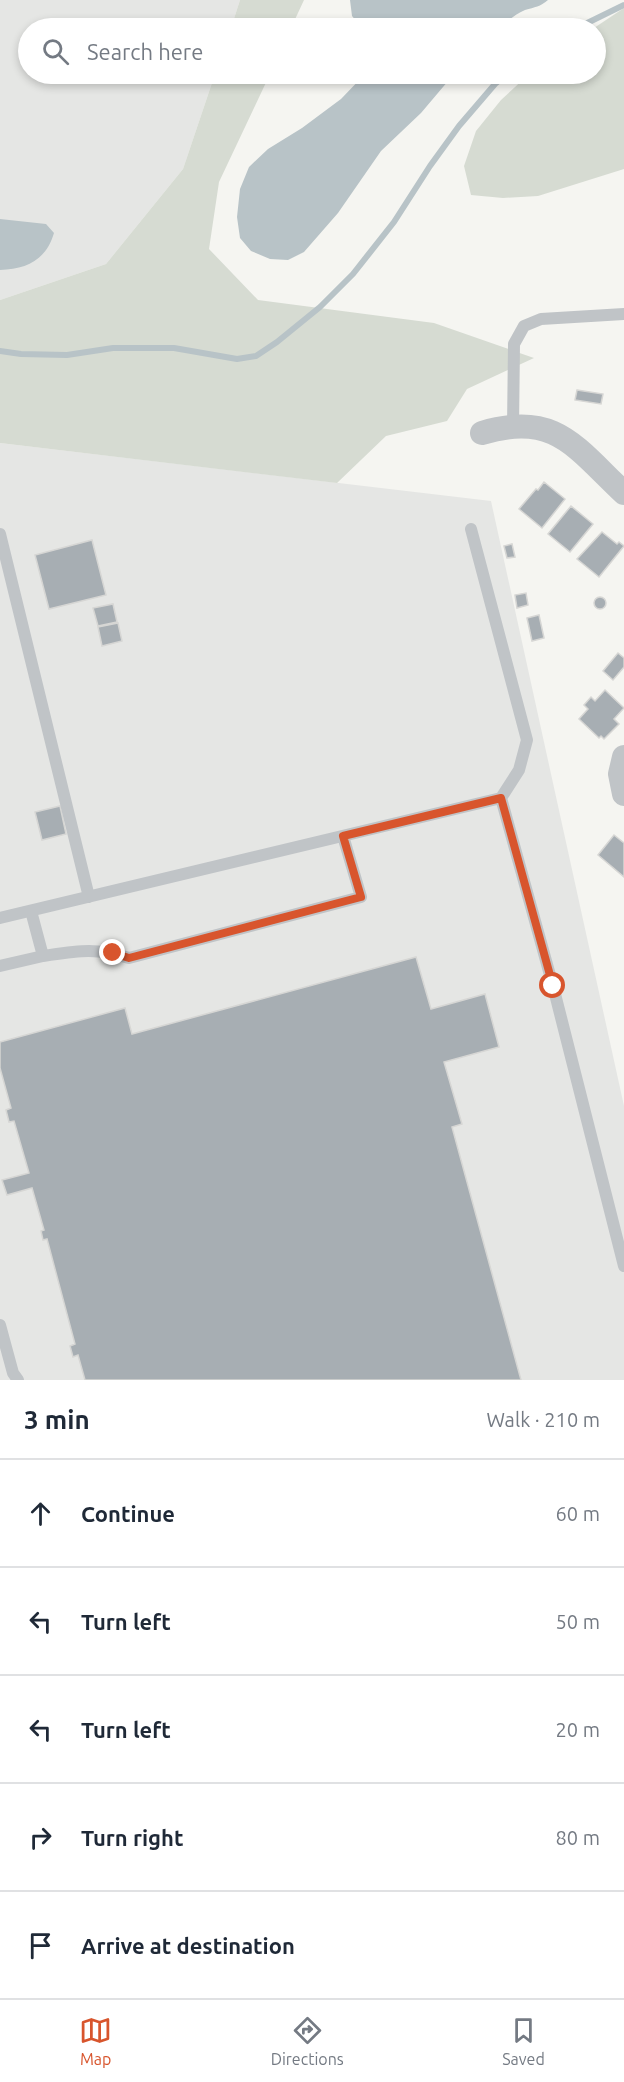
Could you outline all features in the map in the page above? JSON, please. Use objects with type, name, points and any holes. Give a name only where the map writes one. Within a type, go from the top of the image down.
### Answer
[{"type":"street","points":[[482,433],[501,427],[539,427],[556,432],[571,442],[624,493]]},
{"type":"street","points":[[624,757],[620,774],[624,794]]},
{"type":"lane","points":[[513,427],[514,344],[524,326],[541,319],[624,314]]},
{"type":"lane","points":[[0,918],[501,798],[519,770],[527,740],[471,529]]},
{"type":"lane","points":[[0,534],[88,897]]},
{"type":"lane","points":[[501,798],[544,953],[624,1266]]},
{"type":"lane","points":[[0,966],[42,956],[86,950],[113,953],[129,958],[361,897],[343,836]]},
{"type":"lane","points":[[31,911],[42,956]]},
{"type":"lane","points":[[0,1325],[13,1373],[18,1380]]},
{"type":"shaded area","points":[[0,0],[240,0],[234,18],[18,18],[18,84],[212,84],[183,169],[106,264],[0,300]]},
{"type":"shaded area","points":[[240,0],[304,0],[296,18],[234,18]]},
{"type":"shaded area","points":[[350,0],[548,0],[513,18],[354,18]]},
{"type":"shaded area","points":[[624,8],[624,169],[538,196],[503,198],[471,195],[464,166],[476,131],[501,100],[518,84],[606,84],[606,20]]},
{"type":"shaded area","points":[[212,84],[265,84],[219,182],[209,249],[258,300],[434,323],[534,358],[467,389],[447,421],[386,436],[337,483],[0,443],[0,300],[106,264],[183,169]]},
{"type":"shaded area","points":[[355,84],[446,84],[421,113],[381,151],[338,213],[304,252],[288,260],[270,259],[251,251],[240,238],[237,217],[240,189],[249,167],[268,149],[302,128],[341,99]]},
{"type":"shaded area","points":[[0,219],[46,224],[54,233],[46,250],[34,261],[19,268],[0,270]]},
{"type":"shaded area","points":[[0,443],[491,501],[624,1106],[624,1380],[0,1380]]},
{"type":"building","points":[[577,390],[603,394],[601,404],[575,400]]},
{"type":"building","points":[[544,482],[565,499],[542,528],[519,509]]},
{"type":"building","points":[[571,506],[593,524],[570,552],[548,534]]},
{"type":"building","points":[[602,532],[617,544],[619,542],[624,546],[599,577],[577,559]]},
{"type":"building","points":[[92,540],[106,595],[49,609],[35,555]]},
{"type":"building","points":[[512,544],[515,557],[507,558],[504,546]]},
{"type":"building","points":[[526,593],[528,605],[517,608],[515,595]]},
{"type":"building","points":[[600,597],[606,603],[600,609],[594,603]]},
{"type":"building","points":[[113,604],[117,622],[98,626],[93,608]]},
{"type":"building","points":[[539,615],[544,638],[532,641],[527,618]]},
{"type":"building","points":[[118,623],[122,641],[102,646],[98,627]]},
{"type":"building","points":[[618,653],[624,658],[624,667],[613,680],[603,671]]},
{"type":"building","points":[[605,690],[624,708],[614,719],[619,724],[604,739],[601,736],[599,738],[579,719],[588,709],[584,705],[591,697],[595,701]]},
{"type":"building","points":[[60,806],[66,834],[42,840],[35,812]]},
{"type":"building","points":[[614,835],[624,843],[624,877],[598,855]]},
{"type":"building","points":[[416,957],[431,1009],[485,994],[499,1047],[444,1062],[462,1124],[452,1127],[521,1380],[85,1380],[78,1355],[73,1357],[70,1346],[75,1344],[47,1239],[43,1240],[41,1231],[44,1230],[32,1188],[7,1195],[2,1180],[29,1173],[14,1121],[9,1122],[6,1110],[11,1108],[0,1068],[0,1042],[125,1008],[132,1034]]},
{"type":"waterway","points":[[597,18],[624,5]]},
{"type":"waterway","points":[[0,351],[67,355],[113,348],[174,348],[237,359],[256,356],[320,307],[353,274],[394,222],[459,126],[495,84]]},
{"type":"route","points":[[113,953],[129,958],[361,897],[343,836],[501,798],[553,986]]}]
